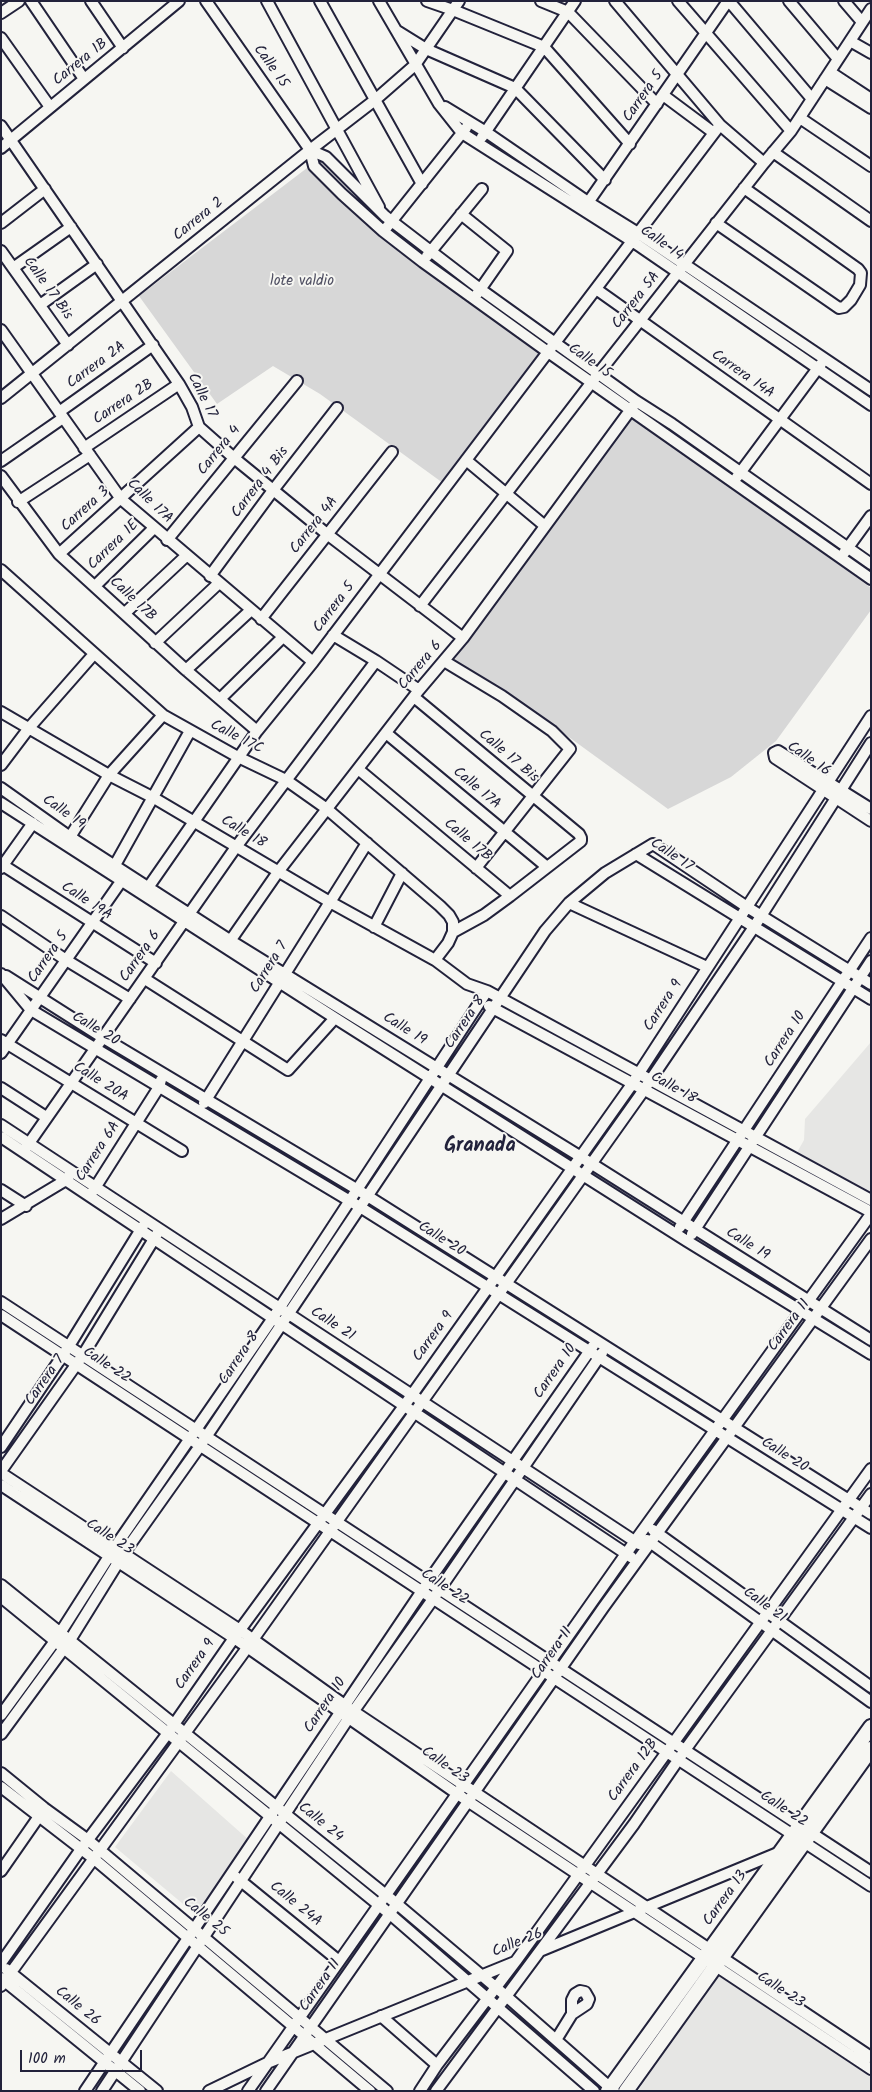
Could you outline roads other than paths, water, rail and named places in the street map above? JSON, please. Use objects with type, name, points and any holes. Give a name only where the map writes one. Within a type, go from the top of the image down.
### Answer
[{"type":"main road","name":"Carrera 13","points":[[626,2091],[719,1962],[871,1727]]},
{"type":"main road","name":"Carrera 13","points":[[610,2090],[780,1852],[802,1834],[871,1749]]},
{"type":"street","points":[[1,13],[19,1]]},
{"type":"street","points":[[31,1],[84,79]]},
{"type":"street","points":[[90,1],[123,48]]},
{"type":"street","name":"Carrera 1B","points":[[1,148],[179,1]]},
{"type":"street","name":"Calle 15","points":[[206,1],[310,150],[314,166],[384,231],[473,298],[551,347],[595,378],[733,482],[871,579]]},
{"type":"street","points":[[267,1],[388,219]]},
{"type":"street","points":[[320,1],[422,184]]},
{"type":"street","name":"Calle 14","points":[[379,1],[439,104],[462,133],[684,265],[821,364],[871,405]]},
{"type":"street","points":[[426,1],[456,6],[544,47],[630,144]]},
{"type":"street","points":[[541,1],[568,12],[657,104]]},
{"type":"street","points":[[478,142],[575,1]]},
{"type":"street","points":[[615,1],[677,76],[717,129]]},
{"type":"street","points":[[678,1],[791,131]]},
{"type":"street","points":[[729,1],[812,99]]},
{"type":"street","name":"Carrera 5","points":[[586,206],[729,1]]},
{"type":"street","points":[[789,1],[838,59]]},
{"type":"street","points":[[844,1],[862,22]]},
{"type":"street","name":"Carrera 2","points":[[1,398],[375,100],[415,65],[456,6]]},
{"type":"street","name":"Carrera 5A","points":[[420,606],[716,223],[791,131],[871,9]]},
{"type":"street","points":[[396,31],[426,48],[516,88],[605,180]]},
{"type":"street","points":[[1,38],[50,107]]},
{"type":"street","points":[[850,41],[871,53]]},
{"type":"street","points":[[828,75],[871,99]]},
{"type":"street","points":[[828,75],[871,108]]},
{"type":"street","points":[[663,95],[717,129],[764,163]]},
{"type":"street","name":"Calle 14","points":[[439,104],[486,132],[586,206]]},
{"type":"street","points":[[800,118],[871,166]]},
{"type":"street","points":[[384,231],[388,219],[422,184],[470,123]]},
{"type":"street","name":"Calle 17","points":[[1,126],[179,384],[192,406],[199,427],[234,458],[328,534],[463,638]]},
{"type":"street","name":"Carrera 5","points":[[145,891],[256,731],[313,662],[717,129]]},
{"type":"street","name":"Calle 15","points":[[310,150],[326,157],[388,219],[480,289],[551,347]]},
{"type":"street","points":[[774,152],[871,221]]},
{"type":"street","points":[[423,262],[482,188]]},
{"type":"street","points":[[716,223],[839,308],[844,307],[851,300],[860,285],[861,273],[744,188]]},
{"type":"street","points":[[1,224],[45,189]]},
{"type":"street","points":[[461,214],[507,251],[473,298]]},
{"type":"street","points":[[13,268],[71,227]]},
{"type":"street","name":"Calle 14","points":[[635,237],[677,274],[821,364],[871,390]]},
{"type":"street","name":"Calle 17 Bis","points":[[1,252],[68,344]]},
{"type":"street","points":[[40,305],[97,264]]},
{"type":"street","name":"Carrera 14A","points":[[596,289],[871,484]]},
{"type":"street","name":"Calle 17A","points":[[2,334],[120,499],[313,662]]},
{"type":"street","name":"Carrera 2A","points":[[1,461],[153,345]]},
{"type":"street","points":[[733,482],[821,364]]},
{"type":"street","name":"Carrera 4","points":[[167,540],[296,381]]},
{"type":"street","name":"Carrera 2B","points":[[18,502],[179,384]]},
{"type":"street","name":"Calle 15","points":[[633,406],[672,424],[871,564]]},
{"type":"street","name":"Carrera 6","points":[[228,944],[278,872],[416,693],[463,638],[633,406]]},
{"type":"street","name":"Carrera 4 Bis","points":[[210,576],[337,408]]},
{"type":"street","name":"Carrera 3","points":[[59,554],[199,427]]},
{"type":"street","name":"Carrera 4A","points":[[261,619],[392,452]]},
{"type":"street","points":[[466,460],[545,526]]},
{"type":"street","name":"Calle 17B","points":[[1,476],[18,502],[59,554],[256,731]]},
{"type":"street","points":[[841,558],[871,516]]},
{"type":"street","name":"Carrera 1E","points":[[95,586],[154,528]]},
{"type":"street","points":[[125,612],[186,556]]},
{"type":"street","name":"Calle 17C","points":[[1,570],[162,715],[238,757],[286,780],[327,809],[449,915],[453,922],[453,932]]},
{"type":"street","points":[[156,642],[219,583]]},
{"type":"street","points":[[186,670],[251,610]]},
{"type":"street","points":[[333,635],[376,661],[416,693]]},
{"type":"street","points":[[220,698],[283,637]]},
{"type":"street","points":[[1,765],[28,728],[94,654]]},
{"type":"street","name":"Carrera 6","points":[[26,1148],[236,847],[376,661]]},
{"type":"street","points":[[444,661],[494,691],[552,731],[570,749],[476,868]]},
{"type":"street","name":"Calle 17 Bis","points":[[416,693],[532,797],[579,834],[581,841],[547,867]]},
{"type":"street","name":"Calle 18","points":[[1,712],[109,775],[154,798],[330,902],[435,960],[467,984],[487,992],[650,1079],[871,1200]]},
{"type":"street","points":[[70,837],[109,775],[162,715]]},
{"type":"street","name":"Carrera 9","points":[[1,1964],[81,1849],[404,1406],[581,1157],[741,919],[871,716]]},
{"type":"street","points":[[115,865],[190,731]]},
{"type":"street","name":"Calle 17A","points":[[386,733],[547,867]]},
{"type":"street","name":"Carrera 9","points":[[5,1979],[250,1644],[504,1284],[584,1175],[754,927],[871,743]]},
{"type":"street","name":"Calle 16","points":[[826,785],[774,758],[774,753],[778,751],[838,793],[871,821]]},
{"type":"street","name":"Calle 17B","points":[[358,769],[510,896]]},
{"type":"street","name":"Calle 19","points":[[1,788],[70,837],[115,865],[145,891]]},
{"type":"street","name":"Calle 16","points":[[838,793],[871,809]]},
{"type":"street","name":"Calle 19","points":[[1,803],[122,880],[145,891],[282,977],[346,1011],[871,1340]]},
{"type":"street","points":[[2,866],[33,823]]},
{"type":"street","name":"Carrera 7","points":[[200,1110],[367,843]]},
{"type":"street","name":"Calle 17","points":[[871,984],[747,907],[653,844],[636,854],[871,999]]},
{"type":"street","name":"Carrera 8","points":[[284,1311],[351,1202],[362,1193],[442,1085],[545,931],[570,903],[605,873],[636,854]]},
{"type":"street","name":"Calle 19A","points":[[2,866],[156,963]]},
{"type":"street","points":[[435,960],[448,943],[453,932],[484,915],[547,867]]},
{"type":"street","points":[[374,927],[402,873]]},
{"type":"street","name":"Carrera 5","points":[[3,1046],[31,1010],[122,880]]},
{"type":"street","points":[[570,903],[707,967]]},
{"type":"street","points":[[1,916],[66,960],[130,999]]},
{"type":"street","name":"Carrera 10","points":[[676,1233],[871,938]]},
{"type":"street","name":"Carrera 10","points":[[687,1241],[871,961]]},
{"type":"street","name":"Calle 20","points":[[1,974],[362,1193],[495,1279],[871,1514]]},
{"type":"street","name":"Calle 20","points":[[1,974],[31,1010],[360,1207],[871,1528]]},
{"type":"street","name":"Calle 19","points":[[282,977],[338,1020],[687,1241],[871,1354]]},
{"type":"street","points":[[145,979],[288,1070],[338,1020]]},
{"type":"street","name":"Calle 18","points":[[467,984],[481,1002],[871,1213]]},
{"type":"street","name":"Carrera 8","points":[[1,1734],[67,1644],[195,1429],[360,1207],[362,1193],[487,992]]},
{"type":"street","points":[[321,1008],[328,1000]]},
{"type":"street","name":"Calle 20A","points":[[3,1046],[72,1084],[182,1151]]},
{"type":"street","name":"Carrera 6A","points":[[92,1192],[159,1087],[163,1072]]},
{"type":"street","points":[[1,1088],[46,1117]]},
{"type":"street","name":"Calle 21","points":[[1,1126],[26,1148],[92,1192],[140,1230],[638,1561]]},
{"type":"street","name":"Calle 21","points":[[1,1137],[26,1148]]},
{"type":"street","points":[[1,1220],[26,1206],[69,1176]]},
{"type":"street","points":[[709,1183],[720,1191]]},
{"type":"street","points":[[1,1190],[26,1206]]},
{"type":"street","name":"Calle 21","points":[[92,1192],[147,1221],[522,1468],[637,1538],[759,1621],[871,1702]]},
{"type":"street","name":"Carrera 11","points":[[248,2091],[637,1538],[871,1213]]},
{"type":"street","name":"Carrera 7","points":[[1,1447],[69,1346],[147,1221]]},
{"type":"street","name":"Carrera 7","points":[[1,1472],[83,1355],[160,1230]]},
{"type":"street","name":"Carrera 11","points":[[266,2091],[638,1561],[871,1239]]},
{"type":"street","name":"Calle 22","points":[[1,1302],[685,1750],[871,1886]]},
{"type":"street","name":"Calle 22","points":[[1,1315],[666,1752],[802,1834],[868,1870]]},
{"type":"street","name":"Carrera 8","points":[[119,1554],[200,1446],[277,1321]]},
{"type":"street","name":"Carrera 10","points":[[102,2091],[202,1941],[240,1880],[286,1815],[346,1712],[428,1582],[596,1341]]},
{"type":"street","name":"Carrera 10","points":[[85,2091],[276,1807],[433,1599],[606,1348]]},
{"type":"street","name":"Carrera 12B","points":[[420,2091],[436,2065],[516,1961],[759,1621],[871,1469]]},
{"type":"street","name":"Calle 23","points":[[1,1472],[237,1634],[468,1802],[634,1913],[707,1954],[810,2029],[871,2069]]},
{"type":"street","name":"Calle 23","points":[[1,1486],[109,1557],[119,1554]]},
{"type":"street","name":"Carrera 12B","points":[[436,2091],[634,1824],[685,1750],[773,1631],[778,1620],[871,1494]]},
{"type":"street","points":[[662,1504],[674,1512]]},
{"type":"street","name":"Calle 21","points":[[647,1526],[871,1687]]},
{"type":"street","points":[[1,1715],[58,1637],[109,1557]]},
{"type":"street","name":"Calle 24","points":[[2,1591],[171,1728],[270,1816],[390,1914],[594,2091]]},
{"type":"street","name":"Calle 23","points":[[346,1712],[463,1784],[647,1907],[707,1954]]},
{"type":"street","name":"Calle 24","points":[[181,1737],[276,1807],[397,1904],[506,1996],[610,2090]]},
{"type":"street","name":"Calle 25","points":[[1,1773],[81,1849],[96,1854]]},
{"type":"street","name":"Calle 25","points":[[1,1787],[88,1840],[96,1854],[202,1941],[296,2022],[307,2031],[325,2039],[387,2091]]},
{"type":"street","points":[[1,1871],[41,1812]]},
{"type":"street","points":[[621,1815],[634,1824]]},
{"type":"street","name":"Calle 26","points":[[267,2063],[780,1852]]},
{"type":"street","points":[[860,1879],[868,1870]]},
{"type":"street","name":"Calle 24A","points":[[232,1873],[339,1961]]},
{"type":"street","name":"Calle 23","points":[[719,1962],[815,2019],[871,2056]]},
{"type":"street","name":"Calle 26","points":[[1,1964],[5,1979],[118,2067],[157,2091]]},
{"type":"street","points":[[153,1990],[164,1997]]},
{"type":"street","points":[[556,2040],[572,2014]]},
{"type":"street","points":[[381,2016],[436,2065]]},
{"type":"street","points":[[810,2029],[815,2019]]},
{"type":"street","name":"Calle 25","points":[[307,2031],[314,2044],[370,2091]]},
{"type":"street","name":"Carrera 11","points":[[210,2091],[267,2063]]},
{"type":"street","name":"Calle 26","points":[[118,2067],[140,2091]]},
{"type":"district","name":"Granada","points":[[480,1148]]},
{"type":"park label","name":"lote valdio","points":[[302,282]]}]
